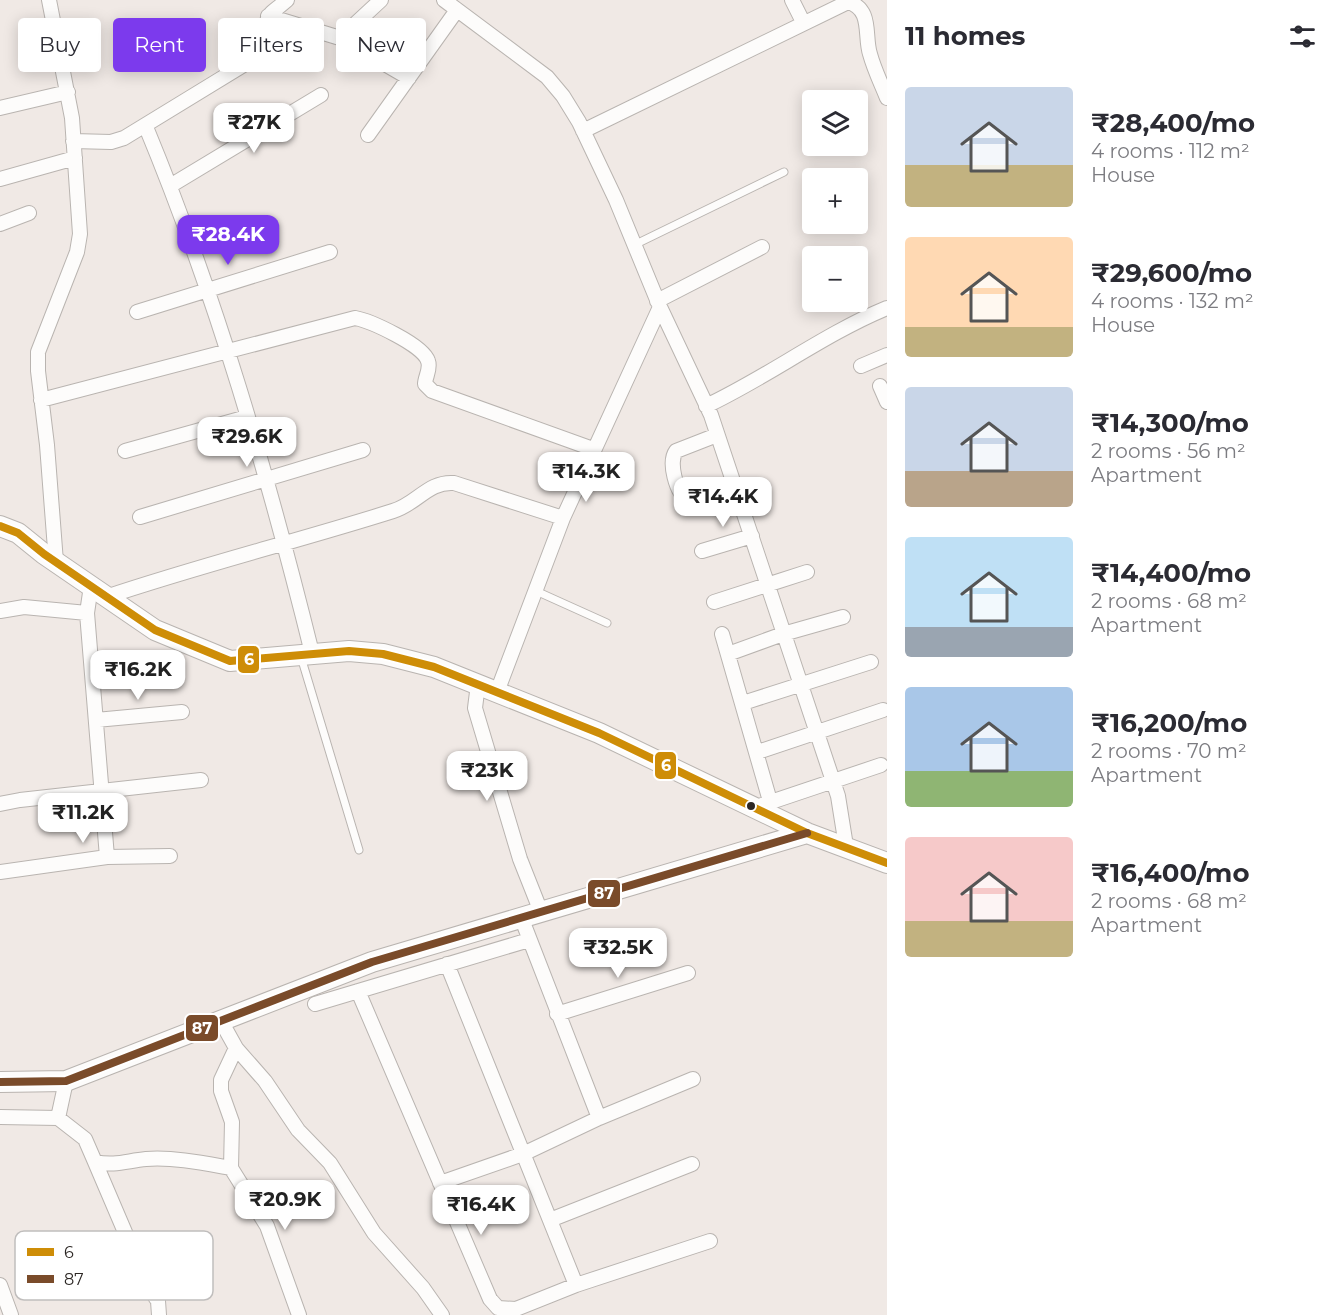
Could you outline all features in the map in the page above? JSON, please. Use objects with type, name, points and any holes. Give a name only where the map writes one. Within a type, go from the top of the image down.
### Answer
[{"type":"main road","points":[[0,526],[18,532],[56,562],[155,630],[230,661],[262,661],[306,654],[349,651],[383,654],[434,667],[599,733],[763,805],[807,833],[887,863]]},
{"type":"main road","points":[[0,1082],[66,1081],[372,962],[807,833]]},
{"type":"street","points":[[49,0],[68,92],[80,234],[77,252],[38,352],[56,562]]},
{"type":"street","points":[[73,141],[111,142],[146,127],[272,46],[273,37],[266,23],[268,16],[287,0]]},
{"type":"street","points":[[362,18],[381,0]]},
{"type":"street","points":[[792,0],[803,22]]},
{"type":"street","points":[[583,130],[840,3],[848,2],[859,8],[867,23],[868,52],[887,98]]},
{"type":"street","points":[[368,135],[409,78],[451,3],[547,77],[563,96],[583,130],[717,435],[768,584],[798,684],[838,796],[846,846]]},
{"type":"street","points":[[268,16],[336,37]]},
{"type":"street","points":[[399,72],[409,78]]},
{"type":"street","points":[[0,108],[68,92]]},
{"type":"street","points":[[170,186],[321,95]]},
{"type":"street","points":[[146,127],[170,186],[206,289],[247,417],[284,542],[306,654]]},
{"type":"street","points":[[0,178],[75,158]]},
{"type":"street","points":[[0,224],[30,213]]},
{"type":"street","points":[[497,692],[563,518],[658,304],[762,247]]},
{"type":"street","points":[[137,312],[330,252]]},
{"type":"street","points":[[706,406],[747,387],[829,337],[885,313]]},
{"type":"street","points":[[41,400],[344,320],[365,320],[424,354],[429,363],[425,384],[432,391],[592,449]]},
{"type":"street","points":[[861,366],[887,355]]},
{"type":"street","points":[[880,386],[887,402]]},
{"type":"street","points":[[125,451],[247,417]]},
{"type":"street","points":[[717,435],[676,451],[672,460],[678,486],[681,494],[688,500],[735,488]]},
{"type":"street","points":[[140,517],[363,450]]},
{"type":"street","points":[[107,856],[87,613],[99,592],[396,510],[442,482],[454,483],[563,518]]},
{"type":"street","points":[[702,551],[752,536]]},
{"type":"street","points":[[714,602],[807,573]]},
{"type":"street","points":[[0,611],[24,607],[87,613]]},
{"type":"street","points":[[728,654],[783,634],[843,617]]},
{"type":"street","points":[[722,634],[758,752],[763,805],[881,765]]},
{"type":"street","points":[[743,703],[871,662]]},
{"type":"street","points":[[478,684],[475,708],[520,859],[541,912]]},
{"type":"street","points":[[758,752],[884,710]]},
{"type":"street","points":[[96,720],[182,712]]},
{"type":"street","points":[[0,804],[201,780]]},
{"type":"street","points":[[0,872],[107,856],[170,856]]},
{"type":"street","points":[[521,917],[599,1118]]},
{"type":"street","points":[[315,1004],[529,940]]},
{"type":"street","points":[[447,964],[576,1285]]},
{"type":"street","points":[[557,1014],[688,973]]},
{"type":"street","points":[[358,991],[490,1299],[498,1308],[516,1309],[576,1285],[710,1240]]},
{"type":"street","points":[[221,1021],[236,1048],[265,1081],[298,1130],[330,1163],[374,1233],[423,1288],[442,1315]]},
{"type":"street","points":[[236,1048],[221,1080],[221,1091],[232,1122],[231,1168],[267,1226],[299,1315]]},
{"type":"street","points":[[440,1183],[523,1154],[599,1118],[693,1079]]},
{"type":"street","points":[[58,1118],[66,1081]]},
{"type":"street","points":[[0,1117],[58,1118],[85,1139],[124,1231]]},
{"type":"street","points":[[94,1162],[113,1165],[146,1159],[170,1159],[231,1168]]},
{"type":"street","points":[[550,1220],[692,1164]]},
{"type":"street","points":[[0,1285],[11,1315]]},
{"type":"street","points":[[157,1300],[159,1315]]},
{"type":"lane","points":[[634,245],[784,172]]},
{"type":"lane","points":[[535,591],[607,623]]},
{"type":"lane","points":[[306,654],[359,849]]},
{"type":"transit line","name":"6","points":[[0,526],[18,533],[44,554],[155,630],[230,661],[349,651],[383,654],[434,667],[599,733],[807,833],[887,863]]},
{"type":"transit line","name":"87","points":[[0,1082],[66,1081],[372,962],[807,833]]}]
